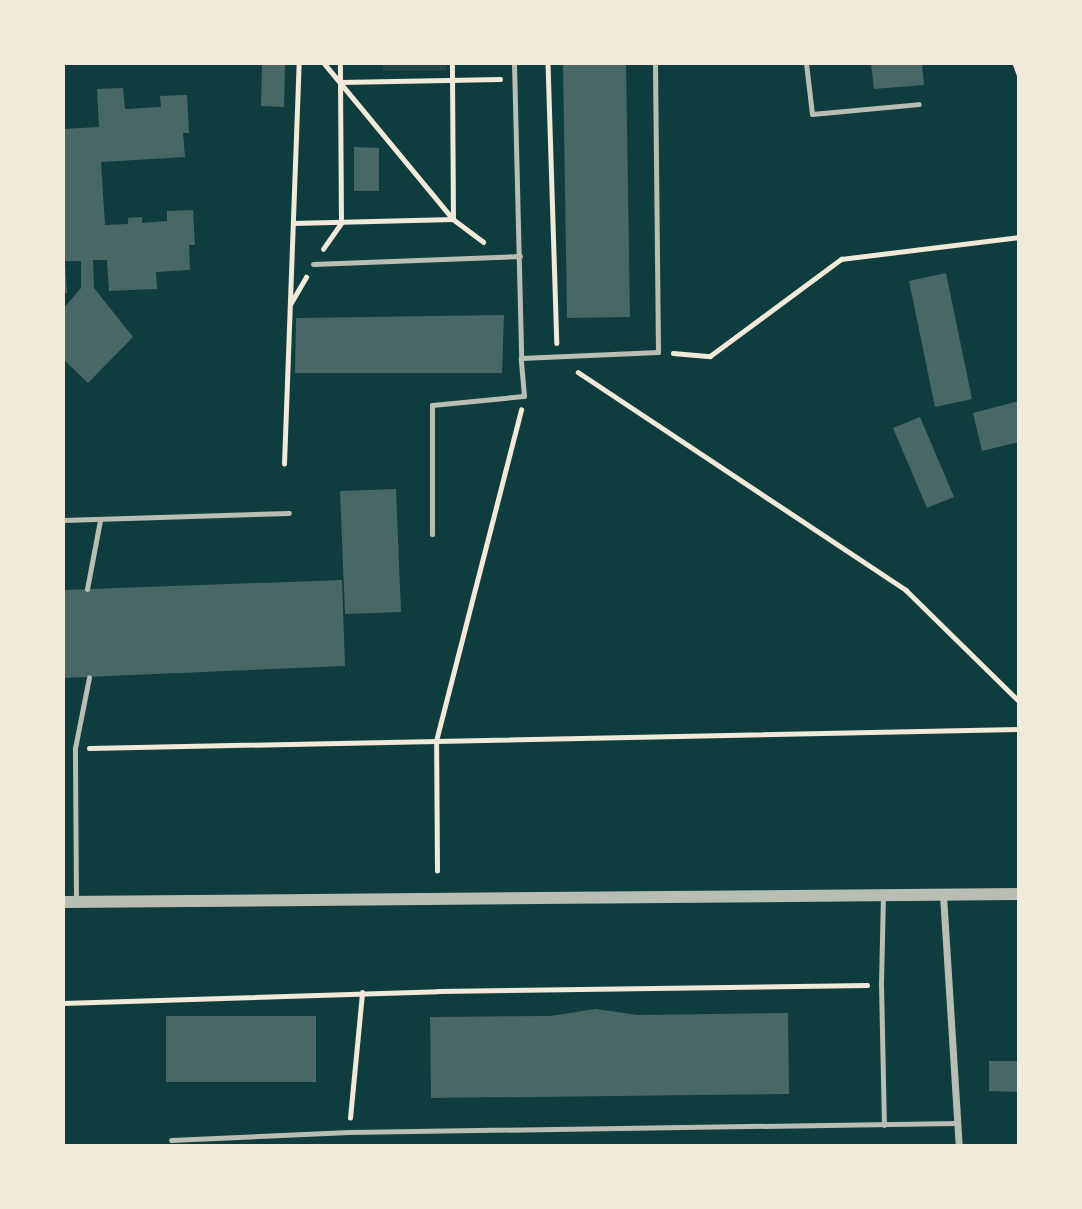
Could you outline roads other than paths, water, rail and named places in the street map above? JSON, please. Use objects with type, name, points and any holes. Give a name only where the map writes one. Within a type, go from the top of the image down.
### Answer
[{"type":"street","points":[[70,902],[1019,894]]},
{"type":"street","points":[[943,895],[959,1146]]},
{"type":"lane","points":[[432,534],[432,405],[524,396],[514,63]]},
{"type":"lane","points":[[522,358],[658,352],[655,63]]},
{"type":"lane","points":[[806,63],[812,114],[919,104]]},
{"type":"lane","points":[[313,264],[520,256]]},
{"type":"lane","points":[[63,520],[289,513]]},
{"type":"lane","points":[[87,589],[100,520]]},
{"type":"lane","points":[[70,902],[75,748],[89,677]]},
{"type":"lane","points":[[883,895],[881,984],[884,1125]]},
{"type":"lane","points":[[171,1140],[349,1132],[957,1123]]}]
